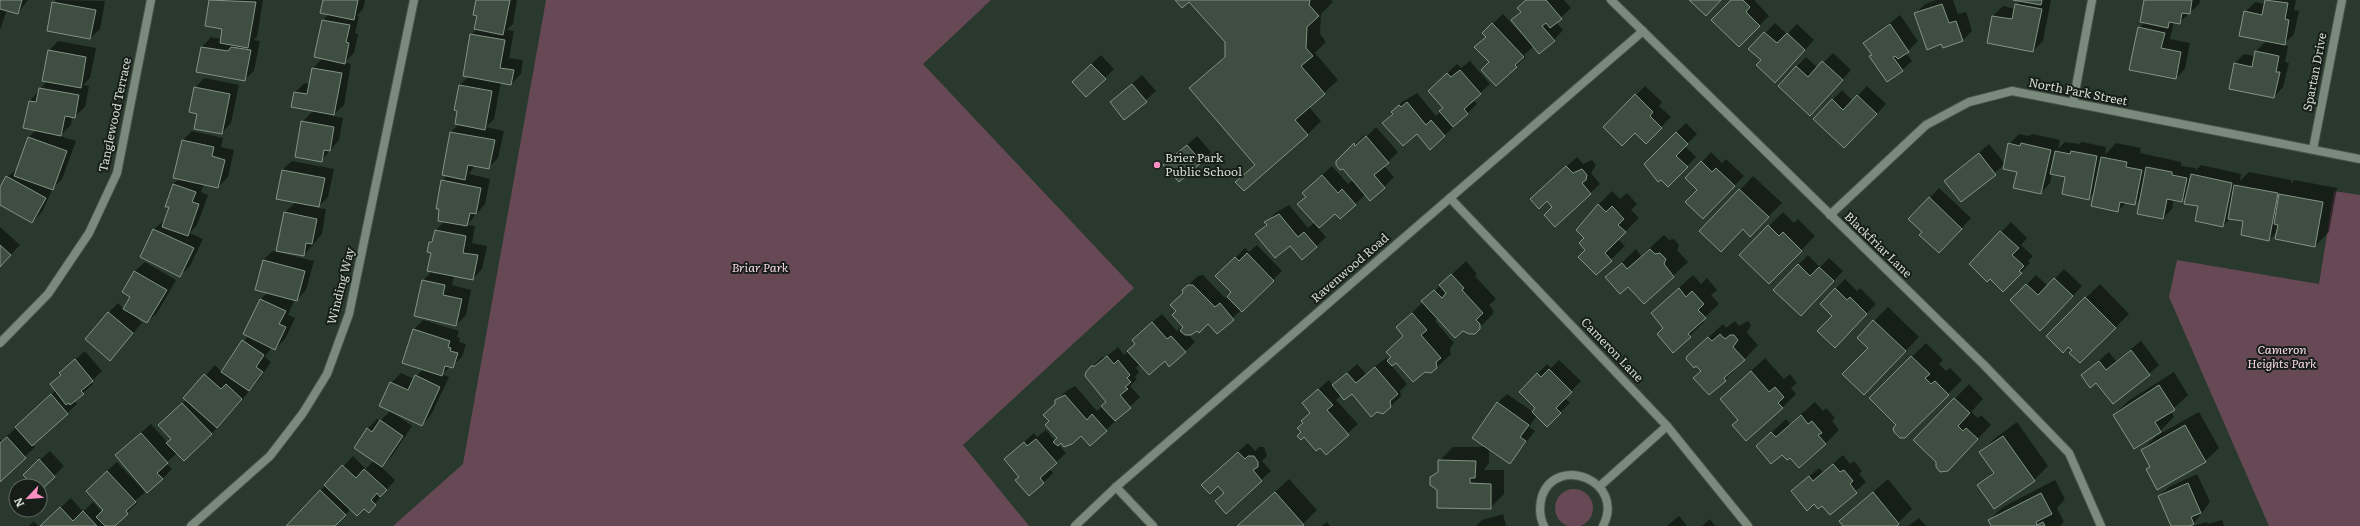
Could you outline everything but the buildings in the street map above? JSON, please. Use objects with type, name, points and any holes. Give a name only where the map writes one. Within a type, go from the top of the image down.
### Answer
[{"type":"street","name":"Tanglewood Terrace","points":[[0,343],[48,294],[89,233],[117,173],[151,0]]},
{"type":"street","name":"Winding Way","points":[[191,526],[270,456],[303,413],[327,374],[349,314],[414,0]]},
{"type":"street","name":"Blackfriar Lane","points":[[1611,0],[1977,359],[2069,453],[2101,526]]},
{"type":"street","points":[[2073,103],[2092,0]]},
{"type":"street","name":"Spartan Drive","points":[[2313,149],[2342,0]]},
{"type":"street","name":"Ravenwood Road","points":[[1075,526],[1116,487],[1643,31]]},
{"type":"street","name":"North Park Street","points":[[1830,215],[1926,125],[1968,102],[2012,91],[2360,159]]},
{"type":"street","name":"Cameron Lane","points":[[1450,198],[1667,426],[1748,526]]},
{"type":"street","points":[[1600,486],[1667,426]]},
{"type":"street","points":[[1544,526],[1540,514],[1540,503],[1543,493],[1550,484],[1559,478],[1575,475],[1591,479],[1600,486],[1606,496],[1608,508],[1603,526]]},
{"type":"street","points":[[1116,487],[1153,526]]},
{"type":"green space","name":"Briar Park","points":[[546,0],[991,0],[923,64],[1134,288],[963,445],[1029,526],[393,526],[463,464]]},
{"type":"green space","name":"Cameron Heights Park","points":[[2334,191],[2360,195],[2360,526],[2269,526],[2169,297],[2177,260],[2319,284]]},
{"type":"green space","points":[[1570,489],[1578,489],[1588,494],[1592,501],[1592,515],[1588,522],[1578,527],[1570,527],[1560,522],[1558,519],[1555,512],[1555,504],[1560,494],[1563,492]]},
{"type":"place","name":"Brier Park Public School","points":[[1157,165]]}]
